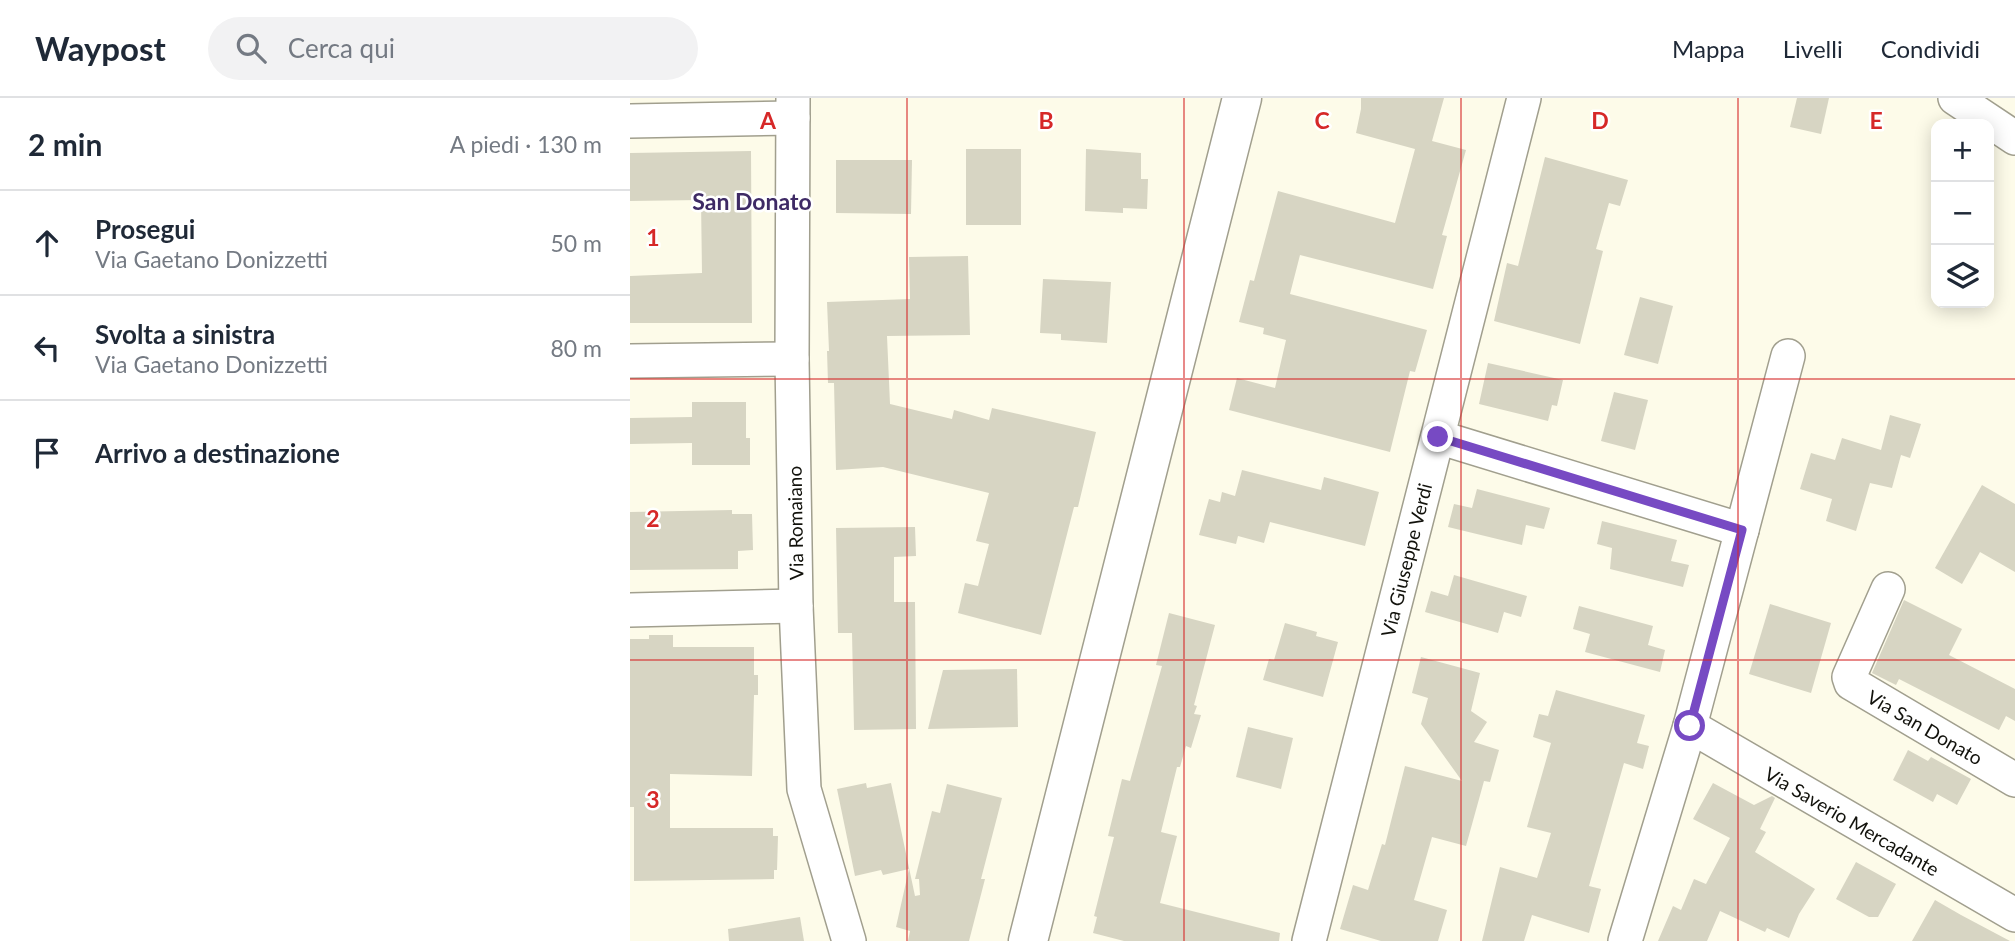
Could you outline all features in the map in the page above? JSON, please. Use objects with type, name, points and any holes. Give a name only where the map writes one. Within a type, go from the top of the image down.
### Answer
[{"type":"main road","points":[[1028,941],[1242,98]]},
{"type":"street","name":"Via Giuseppe Verdi","points":[[1309,941],[1524,98]]},
{"type":"street","points":[[1955,98],[2015,138]]},
{"type":"street","points":[[630,121],[793,108]]},
{"type":"street","name":"Via Romaiano","points":[[793,108],[792,359],[796,606],[804,789],[849,941]]},
{"type":"street","points":[[1625,941],[1690,726],[1788,356]]},
{"type":"street","points":[[630,362],[792,359]]},
{"type":"street","points":[[1438,437],[1742,530]]},
{"type":"street","name":"Via San Donato","points":[[1888,589],[1849,677],[1851,683],[2015,780]]},
{"type":"street","points":[[630,610],[796,606]]},
{"type":"street","name":"Via Saverio Mercadante","points":[[1690,726],[2015,915]]},
{"type":"building","points":[[1361,98],[1444,98],[1432,141],[1466,150],[1442,235],[1447,236],[1433,289],[1300,255],[1290,294],[1427,330],[1415,372],[1410,371],[1390,452],[1229,410],[1237,378],[1275,388],[1286,340],[1263,334],[1264,328],[1239,322],[1250,280],[1254,281],[1278,191],[1395,223],[1415,149],[1356,133]]},
{"type":"building","points":[[1797,98],[1829,98],[1821,134],[1790,127]]},
{"type":"building","points":[[966,149],[1021,149],[1021,225],[966,225]]},
{"type":"building","points":[[1086,149],[1141,153],[1141,179],[1148,179],[1147,209],[1123,208],[1123,213],[1085,211]]},
{"type":"building","points":[[751,151],[752,323],[630,323],[630,276],[702,273],[701,200],[630,201],[630,153]]},
{"type":"building","points":[[1545,157],[1628,180],[1620,206],[1609,203],[1596,249],[1603,251],[1580,344],[1494,321],[1507,263],[1518,266]]},
{"type":"building","points":[[836,160],[912,160],[911,214],[836,213]]},
{"type":"building","points":[[968,256],[970,335],[887,336],[890,404],[952,419],[954,410],[989,420],[992,408],[1096,432],[1078,507],[1074,507],[1041,635],[958,613],[965,583],[978,586],[989,544],[976,541],[989,493],[883,467],[836,470],[834,383],[828,383],[827,302],[910,299],[909,257]]},
{"type":"building","points":[[1043,279],[1111,282],[1107,343],[1061,340],[1061,334],[1040,333]]},
{"type":"building","points":[[1640,297],[1673,306],[1658,364],[1624,355]]},
{"type":"building","points":[[1488,363],[1563,380],[1557,406],[1552,405],[1548,421],[1479,404]]},
{"type":"building","points":[[1614,392],[1648,400],[1635,450],[1601,441]]},
{"type":"building","points":[[692,402],[746,402],[746,438],[750,438],[750,465],[692,465],[692,443],[630,444],[630,418],[692,417]]},
{"type":"building","points":[[1890,415],[1921,424],[1910,458],[1901,455],[1892,488],[1870,483],[1856,531],[1826,521],[1832,499],[1800,489],[1811,453],[1835,460],[1842,438],[1881,450]]},
{"type":"building","points":[[1242,470],[1321,490],[1324,477],[1379,492],[1365,546],[1270,522],[1264,543],[1238,536],[1236,544],[1199,535],[1209,499],[1220,502],[1222,492],[1235,496]]},
{"type":"building","points":[[1982,485],[2015,504],[2015,572],[1980,552],[1962,584],[1935,568]]},
{"type":"building","points":[[1477,489],[1550,508],[1544,529],[1526,525],[1522,545],[1448,527],[1454,504],[1472,508]]},
{"type":"building","points":[[732,510],[732,514],[752,514],[753,550],[738,551],[738,569],[630,570],[630,512]]},
{"type":"building","points":[[1602,521],[1677,540],[1671,561],[1689,565],[1683,587],[1610,569],[1612,548],[1597,544]]},
{"type":"building","points":[[915,527],[916,556],[894,557],[894,602],[915,602],[916,729],[854,730],[852,633],[838,633],[836,528]]},
{"type":"building","points":[[1454,575],[1527,596],[1521,617],[1504,612],[1498,633],[1425,612],[1431,591],[1448,596]]},
{"type":"building","points":[[1904,600],[1962,629],[1949,655],[2015,689],[2015,721],[2006,716],[1999,730],[1899,679],[1896,685],[1872,673]]},
{"type":"building","points":[[1770,604],[1831,623],[1811,693],[1749,674]]},
{"type":"building","points":[[1579,606],[1653,626],[1648,645],[1665,650],[1660,672],[1585,652],[1590,634],[1573,629]]},
{"type":"building","points":[[1169,613],[1215,625],[1194,705],[1197,706],[1194,714],[1201,715],[1191,748],[1186,746],[1180,767],[1177,767],[1161,832],[1177,836],[1160,903],[1280,933],[1279,941],[1124,941],[1093,933],[1097,917],[1094,916],[1114,837],[1108,836],[1122,779],[1130,781],[1162,666],[1156,665]]},
{"type":"building","points":[[1285,623],[1317,632],[1316,636],[1338,642],[1323,697],[1263,680],[1269,659],[1274,660]]},
{"type":"building","points":[[649,635],[673,635],[673,647],[754,647],[754,675],[758,675],[758,695],[754,695],[752,776],[670,774],[670,828],[773,828],[773,836],[778,836],[777,870],[774,870],[774,879],[634,881],[634,807],[630,807],[630,639],[649,639]]},
{"type":"building","points":[[1421,657],[1480,673],[1471,711],[1487,722],[1474,742],[1499,750],[1490,782],[1484,781],[1466,846],[1432,837],[1414,900],[1447,910],[1438,941],[1381,941],[1340,929],[1353,885],[1368,890],[1382,844],[1385,845],[1405,766],[1462,781],[1421,724],[1428,698],[1412,693]]},
{"type":"building","points":[[1017,669],[1018,727],[928,729],[943,670]]},
{"type":"building","points":[[1556,690],[1645,715],[1637,743],[1649,746],[1643,769],[1624,763],[1589,886],[1601,889],[1589,933],[1532,915],[1524,941],[1482,941],[1500,867],[1537,878],[1551,833],[1527,827],[1551,743],[1533,737],[1539,714],[1548,716]]},
{"type":"building","points":[[1248,727],[1293,738],[1281,789],[1236,777]]},
{"type":"building","points":[[1908,750],[1928,761],[1931,757],[1971,779],[1957,805],[1937,794],[1933,802],[1893,780]]},
{"type":"building","points":[[866,783],[867,788],[891,783],[915,896],[920,895],[919,879],[915,879],[932,811],[940,813],[947,784],[1002,798],[981,879],[985,879],[969,941],[908,941],[910,931],[896,927],[909,869],[883,875],[881,870],[855,876],[837,789]]},
{"type":"building","points":[[1713,783],[1754,805],[1772,796],[1775,798],[1760,829],[1766,832],[1755,852],[1815,889],[1799,914],[1789,938],[1767,928],[1765,932],[1720,911],[1707,941],[1658,941],[1673,906],[1681,910],[1694,879],[1706,884],[1730,838],[1693,819]]},
{"type":"building","points":[[1856,862],[1896,884],[1878,917],[1869,917],[1836,899]]},
{"type":"building","points":[[1935,900],[1961,915],[2010,941],[1912,941]]},
{"type":"building","points":[[800,917],[804,941],[729,941],[728,929]]},
{"type":"district","name":"San Donato","points":[[752,201]]},
{"type":"route","points":[[1438,437],[1742,530],[1690,726]]}]
